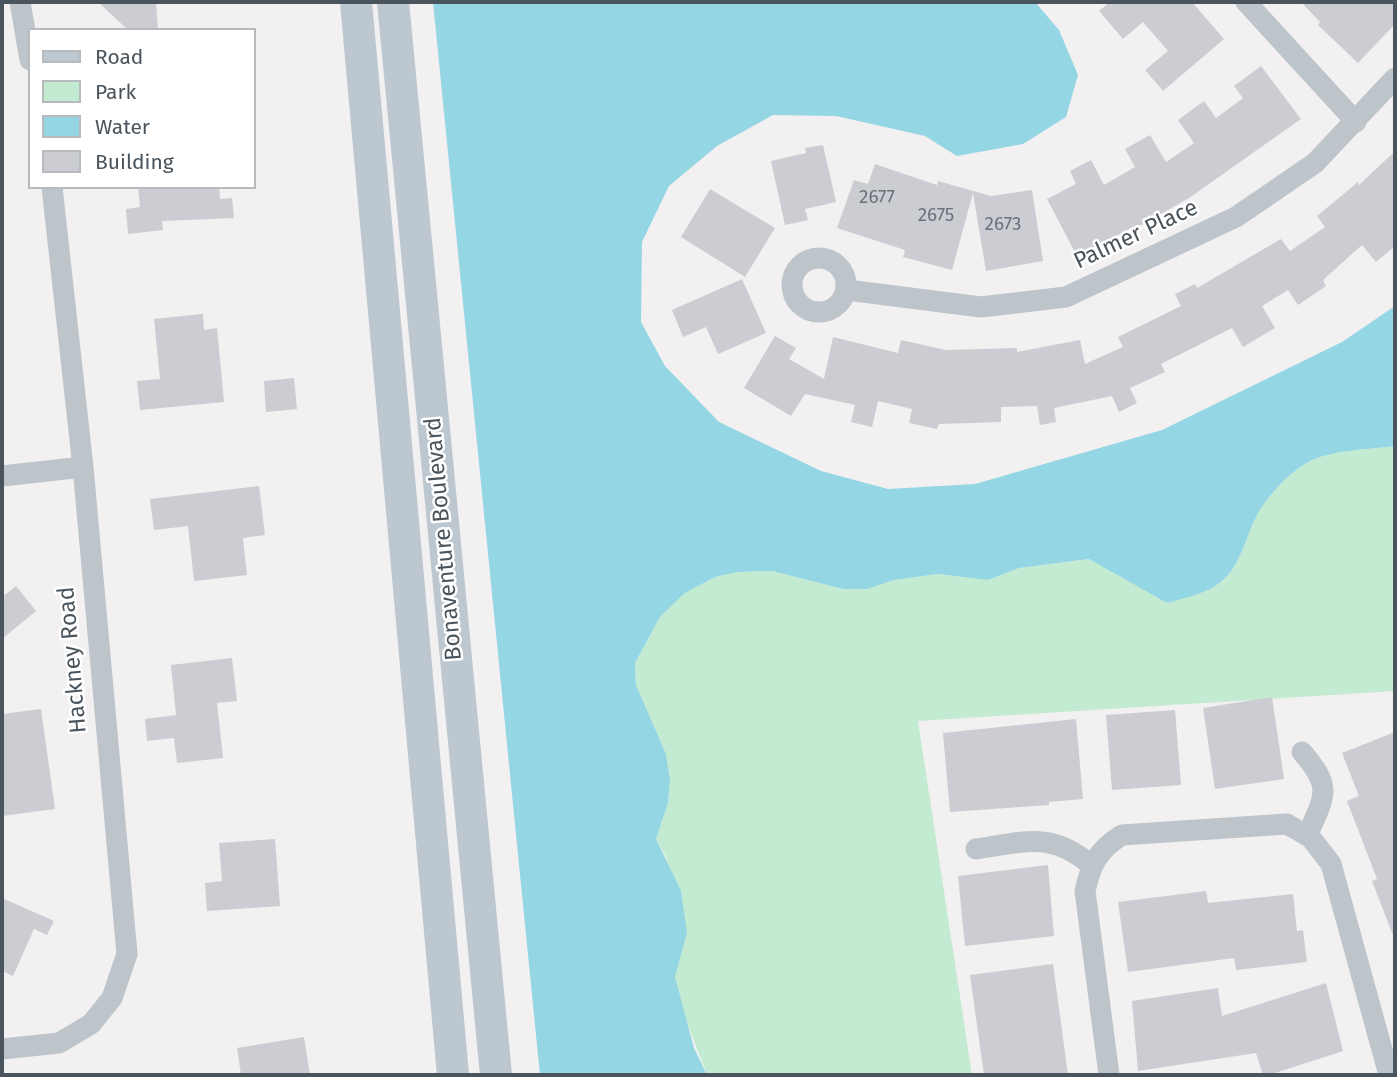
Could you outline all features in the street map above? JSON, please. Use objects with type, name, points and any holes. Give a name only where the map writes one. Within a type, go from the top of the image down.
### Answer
[{"type":"main road","name":"Bonaventure Boulevard","points":[[356,2],[453,1075]]},
{"type":"main road","name":"Bonaventure Boulevard","points":[[393,2],[496,1075]]},
{"type":"street","points":[[20,2],[28,48]]},
{"type":"street","points":[[1246,2],[1356,122]]},
{"type":"street","name":"Palmer Place","points":[[846,290],[981,307],[1066,297],[1236,216],[1315,163],[1395,78]]},
{"type":"street","name":"Hackney Road","points":[[2,1049],[59,1043],[91,1024],[112,998],[127,954],[83,467],[52,189]]},
{"type":"street","points":[[2,476],[83,467]]},
{"type":"street","points":[[1302,752],[1321,773],[1324,791],[1307,836]]},
{"type":"street","points":[[1109,1075],[1085,891],[1091,865],[1104,846],[1122,835],[1287,824],[1307,836],[1331,864],[1391,1059]]},
{"type":"street","points":[[976,849],[1051,842],[1071,848],[1091,865]]},
{"type":"green space","points":[[1395,446],[1395,691],[918,721],[972,1075],[707,1075],[680,1004],[675,977],[687,933],[666,857],[656,839],[668,803],[670,780],[666,754],[636,685],[635,663],[660,617],[685,593],[715,577],[738,572],[772,571],[843,589],[867,589],[894,580],[938,574],[988,580],[1019,568],[1090,559],[1167,603],[1210,589],[1229,574],[1239,559],[1261,508],[1278,486],[1298,468],[1326,455]]},
{"type":"water","points":[[433,2],[1035,2],[1059,30],[1078,75],[1066,117],[1023,144],[957,156],[925,136],[836,116],[773,115],[717,146],[669,186],[642,242],[641,322],[665,366],[719,422],[821,471],[888,489],[975,484],[1162,430],[1342,342],[1395,306],[1395,446],[1326,455],[1298,468],[1278,486],[1261,508],[1239,559],[1229,574],[1203,592],[1167,603],[1089,559],[1019,568],[988,580],[938,574],[894,580],[867,589],[843,589],[772,571],[738,572],[715,577],[685,593],[660,617],[635,663],[636,685],[666,754],[670,780],[668,803],[656,839],[681,891],[687,933],[675,977],[694,1048],[707,1075],[540,1075]]},
{"type":"building","points":[[98,2],[156,2],[158,28],[126,28]]},
{"type":"building","points":[[1110,2],[1192,2],[1224,39],[1163,91],[1145,70],[1168,51],[1143,22],[1123,39],[1099,11]]},
{"type":"building","points":[[1301,2],[1395,2],[1395,24],[1358,63],[1318,25],[1320,22]]},
{"type":"building","points":[[1261,66],[1301,119],[1189,198],[1138,227],[1137,225],[1077,256],[1047,199],[1076,184],[1070,171],[1091,160],[1104,185],[1135,167],[1125,149],[1150,135],[1166,162],[1194,143],[1178,120],[1204,101],[1216,118],[1243,98],[1234,86]]},
{"type":"building","points":[[823,145],[836,202],[805,209],[808,220],[785,225],[771,161],[806,153],[805,148]]},
{"type":"building","points":[[1395,151],[1395,246],[1376,262],[1362,245],[1323,280],[1326,286],[1298,305],[1288,290],[1262,306],[1275,328],[1243,347],[1232,328],[1161,364],[1165,372],[1130,388],[1137,403],[1119,412],[1112,396],[1054,408],[1056,422],[1040,425],[1037,406],[1001,407],[1001,422],[939,424],[937,429],[909,423],[912,409],[878,401],[872,427],[851,422],[855,405],[805,394],[791,416],[744,388],[775,336],[796,348],[789,359],[824,379],[833,337],[898,353],[901,340],[946,350],[1017,348],[1017,352],[1080,340],[1085,364],[1123,347],[1118,337],[1181,306],[1175,294],[1195,284],[1197,288],[1281,239],[1290,251],[1325,227],[1317,216],[1358,182],[1359,185]]},
{"type":"building","points":[[875,164],[937,185],[938,181],[991,196],[1032,190],[1043,261],[986,271],[973,193],[952,270],[903,257],[905,250],[837,228],[854,180],[868,184]]},
{"type":"building","points":[[138,189],[219,189],[220,199],[232,198],[234,218],[162,221],[163,230],[128,234],[126,209],[140,207]]},
{"type":"building","points":[[710,189],[775,228],[745,277],[681,237]]},
{"type":"building","points":[[742,279],[766,333],[718,354],[706,327],[683,337],[672,310]]},
{"type":"building","points":[[203,314],[204,330],[217,328],[224,402],[140,410],[137,381],[160,379],[154,319]]},
{"type":"building","points":[[294,378],[297,409],[266,412],[264,381]]},
{"type":"building","points":[[259,486],[265,535],[243,538],[247,575],[194,581],[188,526],[154,530],[150,499]]},
{"type":"building","points":[[16,586],[36,611],[2,639],[2,597]]},
{"type":"building","points":[[232,658],[237,701],[217,703],[223,758],[177,763],[174,738],[147,741],[145,719],[176,715],[171,665]]},
{"type":"building","points":[[1272,697],[1284,779],[1215,789],[1203,708]]},
{"type":"building","points":[[41,709],[55,809],[2,816],[2,714]]},
{"type":"building","points":[[1175,710],[1181,785],[1112,790],[1106,715]]},
{"type":"building","points":[[1076,719],[1083,799],[1049,802],[1049,805],[950,812],[943,733]]},
{"type":"building","points":[[1395,732],[1394,938],[1372,881],[1377,879],[1347,801],[1359,796],[1342,753]]},
{"type":"building","points":[[275,839],[280,906],[207,911],[205,883],[222,881],[219,843]]},
{"type":"building","points":[[1048,865],[1054,936],[965,946],[958,876]]},
{"type":"building","points":[[1206,891],[1208,903],[1293,894],[1297,931],[1303,930],[1307,962],[1236,970],[1234,958],[1128,972],[1118,902]]},
{"type":"building","points":[[2,898],[54,921],[47,935],[34,929],[13,976],[2,971]]},
{"type":"building","points":[[1053,964],[1068,1075],[984,1075],[970,975]]},
{"type":"building","points":[[1326,983],[1343,1051],[1269,1075],[1263,1075],[1256,1053],[1138,1071],[1132,1001],[1218,988],[1222,1016]]},
{"type":"building","points":[[304,1037],[310,1075],[241,1075],[237,1048]]}]
